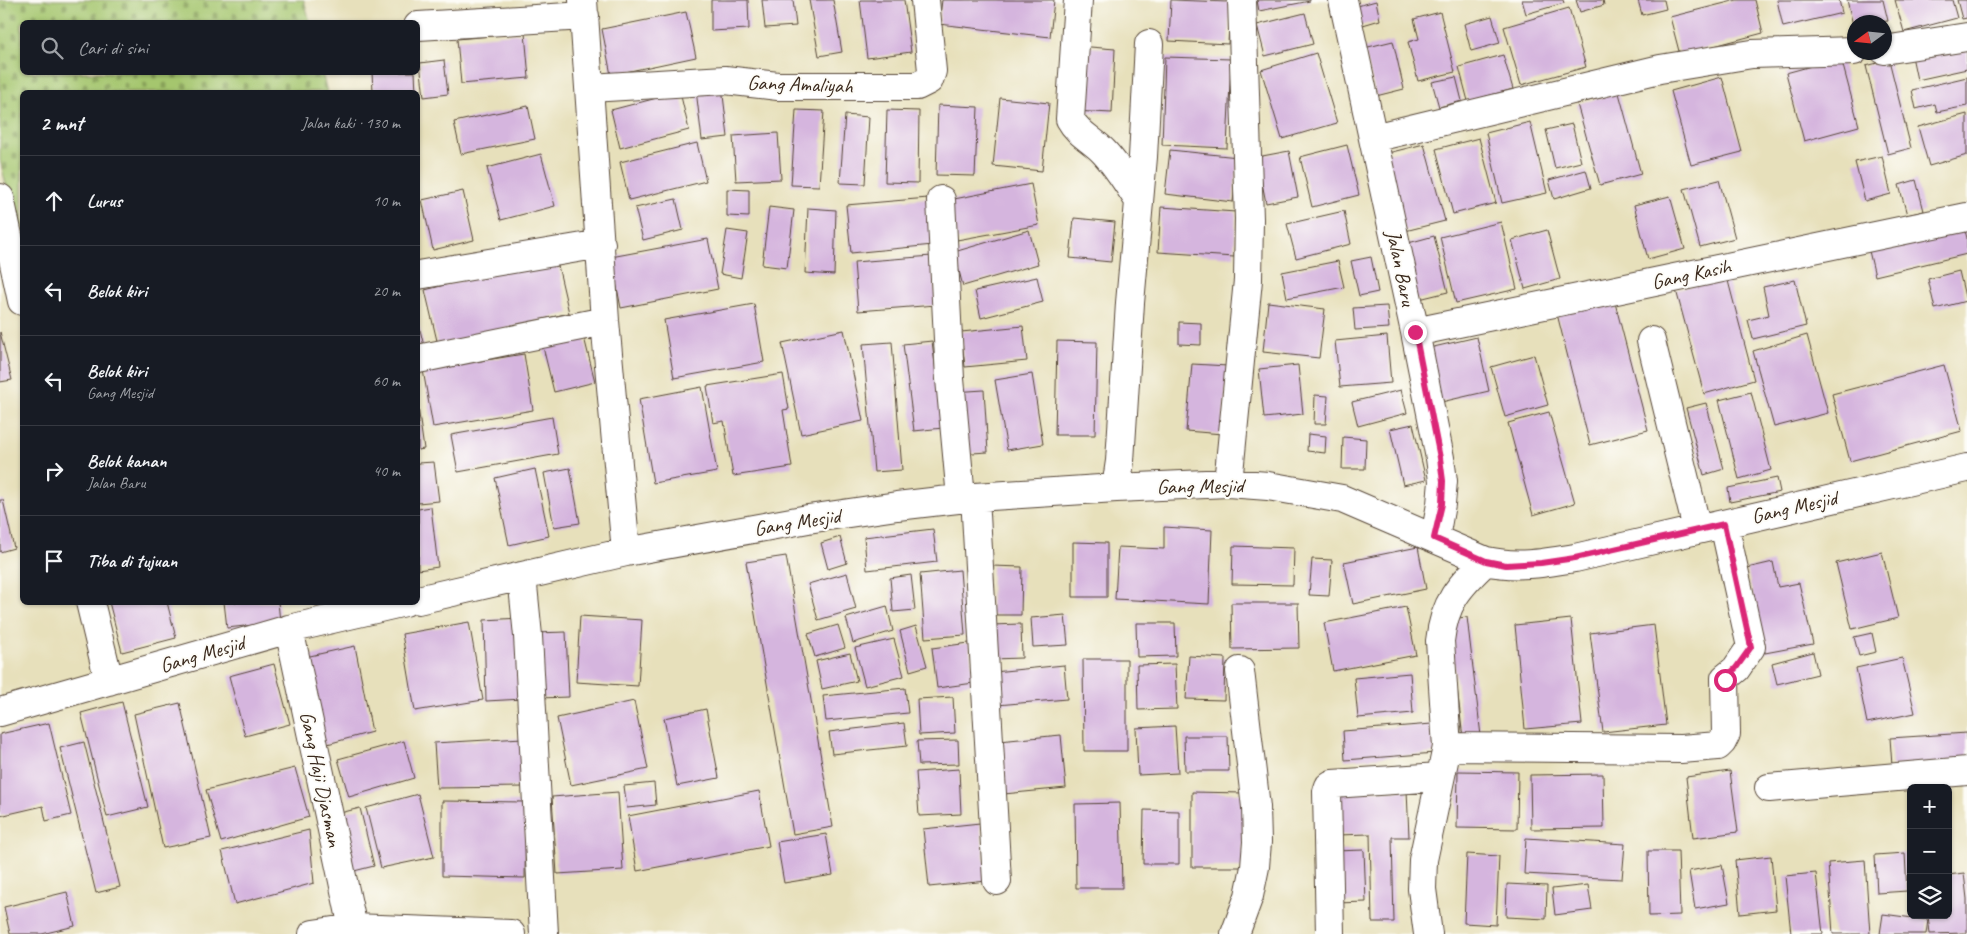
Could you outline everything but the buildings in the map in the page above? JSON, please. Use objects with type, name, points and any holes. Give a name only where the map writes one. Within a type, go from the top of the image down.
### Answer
[{"type":"street","name":"Gang Amaliyah","points":[[590,88],[725,80],[778,86],[920,85],[929,80],[932,70],[925,0]]},
{"type":"street","points":[[1078,0],[1070,119],[1074,128],[1103,151],[1118,169],[1139,201]]},
{"type":"street","points":[[1228,483],[1248,280],[1249,219],[1242,0]]},
{"type":"street","name":"Jalan Baru","points":[[1343,0],[1415,332],[1440,458],[1443,481],[1442,504],[1434,538]]},
{"type":"street","points":[[420,26],[584,8],[605,322],[626,552]]},
{"type":"street","points":[[1892,49],[1967,37]]},
{"type":"street","points":[[1116,488],[1120,461],[1150,44]]},
{"type":"street","points":[[1373,138],[1660,68],[1752,54],[1847,51]]},
{"type":"street","points":[[0,198],[20,292]]},
{"type":"street","points":[[941,200],[950,379],[968,498],[997,881]]},
{"type":"street","name":"Gang Kasih","points":[[1415,332],[1967,217]]},
{"type":"street","points":[[420,275],[600,244]]},
{"type":"street","points":[[420,359],[605,322]]},
{"type":"street","points":[[1651,341],[1697,530]]},
{"type":"street","name":"Gang Mesjid","points":[[420,600],[626,552],[808,519],[968,498],[1228,483],[1278,487],[1342,499],[1486,561],[1506,565],[1541,563],[1575,558],[1967,468]]},
{"type":"street","points":[[1447,747],[1681,749],[1718,746],[1726,734],[1725,678],[1736,668],[1751,647],[1724,524]]},
{"type":"street","points":[[1428,934],[1422,890],[1423,860],[1447,747],[1440,641],[1442,627],[1456,592],[1486,561]]},
{"type":"street","points":[[522,576],[529,645],[544,934]]},
{"type":"street","points":[[91,605],[109,680]]},
{"type":"street","name":"Gang Mesjid","points":[[0,712],[290,629],[342,610],[381,605]]},
{"type":"street","name":"Gang Haji Djasman","points":[[290,629],[353,928]]},
{"type":"street","points":[[1235,934],[1249,896],[1255,867],[1257,842],[1256,807],[1240,671]]},
{"type":"street","points":[[1769,788],[1967,770]]},
{"type":"street","points":[[1330,934],[1327,792],[1329,786],[1332,784],[1440,777]]},
{"type":"street","points":[[313,934],[353,928],[511,934]]},
{"type":"green space","points":[[0,0],[304,0],[309,20],[20,20],[20,75],[323,75],[326,90],[20,90],[20,242],[0,160]]},
{"type":"route","points":[[1415,332],[1443,481],[1442,504],[1434,538],[1486,561],[1506,565],[1541,563],[1575,558],[1724,524],[1751,647],[1725,680]]}]
